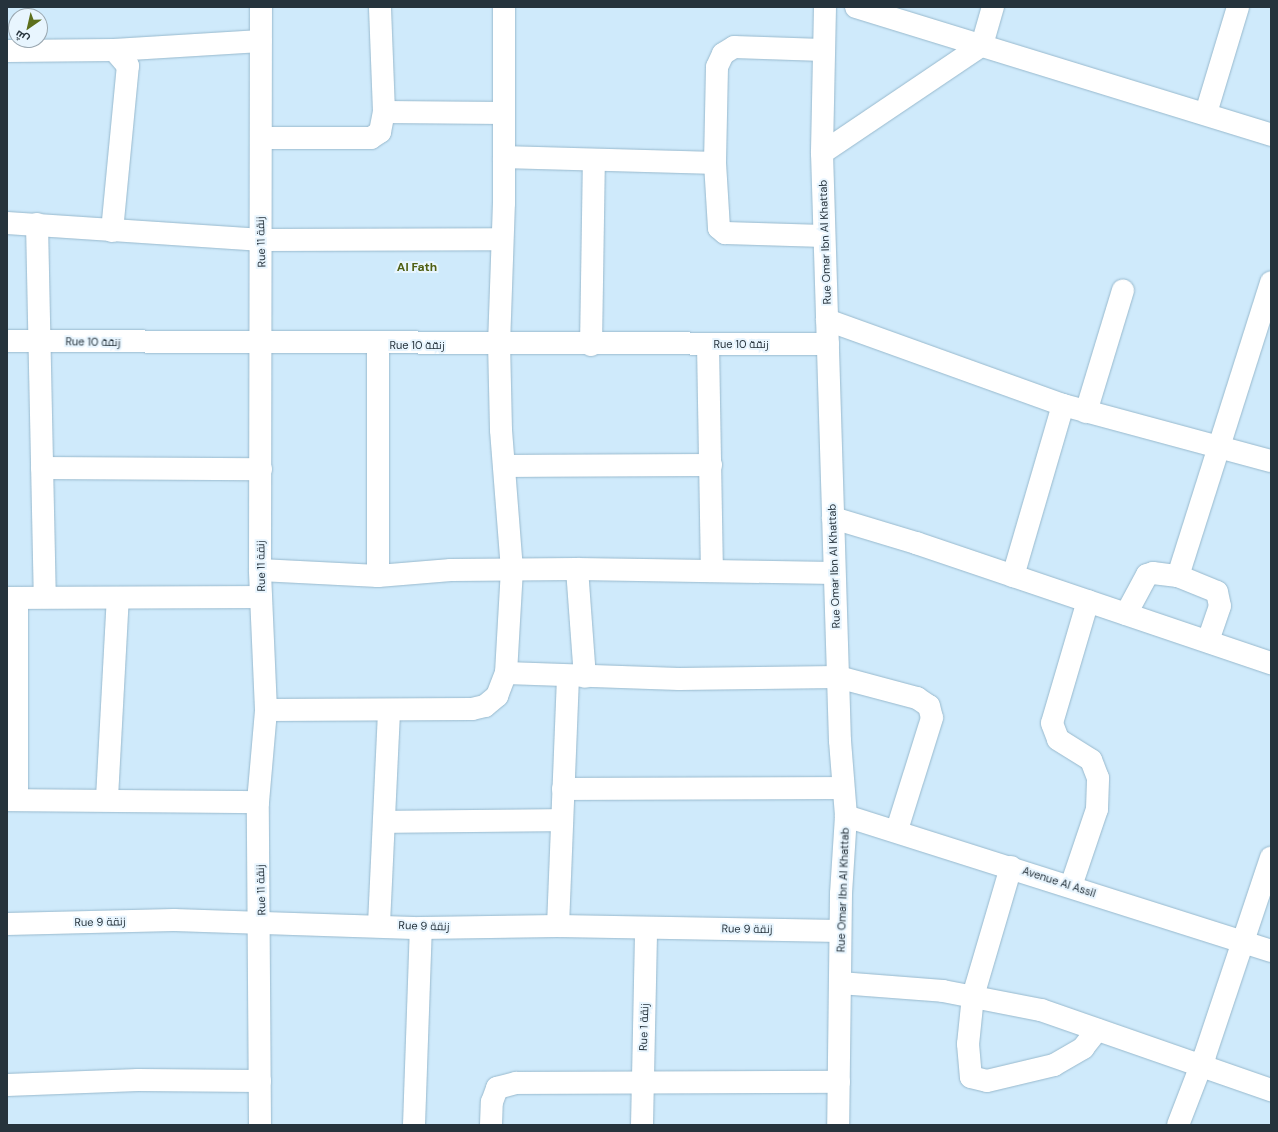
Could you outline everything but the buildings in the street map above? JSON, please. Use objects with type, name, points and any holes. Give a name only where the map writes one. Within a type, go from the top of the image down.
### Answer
[{"type":"street","name":"Rue 11 زنقة","points":[[260,1125],[261,922],[258,802],[266,710],[260,570],[263,344],[261,7]]},
{"type":"street","points":[[262,138],[371,138],[380,132],[384,112],[380,7]]},
{"type":"street","points":[[266,710],[450,711],[485,706],[497,696],[506,673],[512,570],[504,466],[499,345],[504,157],[504,7]]},
{"type":"street","name":"Rue Omar Ibn Al Khattab","points":[[825,7],[822,153],[824,236],[834,573],[843,788],[846,816],[840,931],[838,1125]]},
{"type":"street","points":[[856,7],[1206,113],[1271,135]]},
{"type":"street","points":[[822,153],[982,45],[993,7]]},
{"type":"street","points":[[1206,113],[1238,7]]},
{"type":"street","points":[[7,51],[114,50],[261,41]]},
{"type":"street","points":[[823,50],[734,47],[723,54],[717,67],[715,163],[719,228],[725,233],[824,236]]},
{"type":"street","points":[[112,231],[128,66],[114,50]]},
{"type":"street","points":[[384,112],[504,113]]},
{"type":"street","points":[[504,157],[715,163]]},
{"type":"street","points":[[591,345],[594,160]]},
{"type":"street","points":[[7,223],[262,240],[501,239]]},
{"type":"street","points":[[37,224],[45,596]]},
{"type":"street","points":[[1178,576],[1271,282]]},
{"type":"street","points":[[1086,412],[1123,290]]},
{"type":"street","points":[[827,320],[1063,405],[1271,461]]},
{"type":"street","name":"Rue 10 زنقة","points":[[7,341],[499,345],[828,344]]},
{"type":"street","points":[[378,344],[378,576]]},
{"type":"street","points":[[708,344],[712,571]]},
{"type":"street","points":[[1013,576],[1063,405]]},
{"type":"street","points":[[504,466],[710,465]]},
{"type":"street","points":[[42,468],[261,469]]},
{"type":"street","points":[[833,518],[1013,576],[1271,663]]},
{"type":"street","points":[[260,570],[378,576],[512,570],[577,569],[834,573]]},
{"type":"street","points":[[558,926],[563,789],[576,676],[577,569]]},
{"type":"street","points":[[1126,614],[1147,575],[1153,572],[1178,576],[1217,592],[1220,606],[1208,641]]},
{"type":"street","points":[[258,802],[107,798],[12,800],[12,598],[45,596],[118,598],[262,597]]},
{"type":"street","points":[[107,798],[118,598]]},
{"type":"street","points":[[1071,886],[1097,809],[1098,778],[1091,760],[1058,739],[1052,723],[1088,601]]},
{"type":"street","points":[[506,673],[576,676],[838,677],[917,698],[929,706],[932,718],[927,740],[897,830]]},
{"type":"street","points":[[379,924],[389,710]]},
{"type":"street","points":[[563,789],[843,788]]},
{"type":"street","name":"Avenue Al Assil","points":[[846,816],[897,830],[1271,951]]},
{"type":"street","points":[[384,822],[562,820]]},
{"type":"street","points":[[1184,1120],[1200,1068],[1271,858]]},
{"type":"street","points":[[1011,867],[973,996],[968,1067],[971,1077],[980,1082],[1054,1065],[1083,1048],[1097,1030]]},
{"type":"street","name":"Rue 9 زنقة","points":[[7,924],[261,922],[379,924],[421,928],[558,926],[840,931]]},
{"type":"street","points":[[414,1125],[421,928]]},
{"type":"street","name":"Rue 1 زنقة","points":[[642,1125],[646,928]]},
{"type":"street","points":[[840,983],[898,985],[973,996],[1040,1010],[1200,1068],[1271,1090]]},
{"type":"street","points":[[7,1085],[138,1080],[260,1081]]},
{"type":"street","points":[[491,1125],[493,1095],[497,1088],[508,1084],[644,1081],[839,1082]]},
{"type":"district","name":"Al Fath","points":[[417,268]]}]
